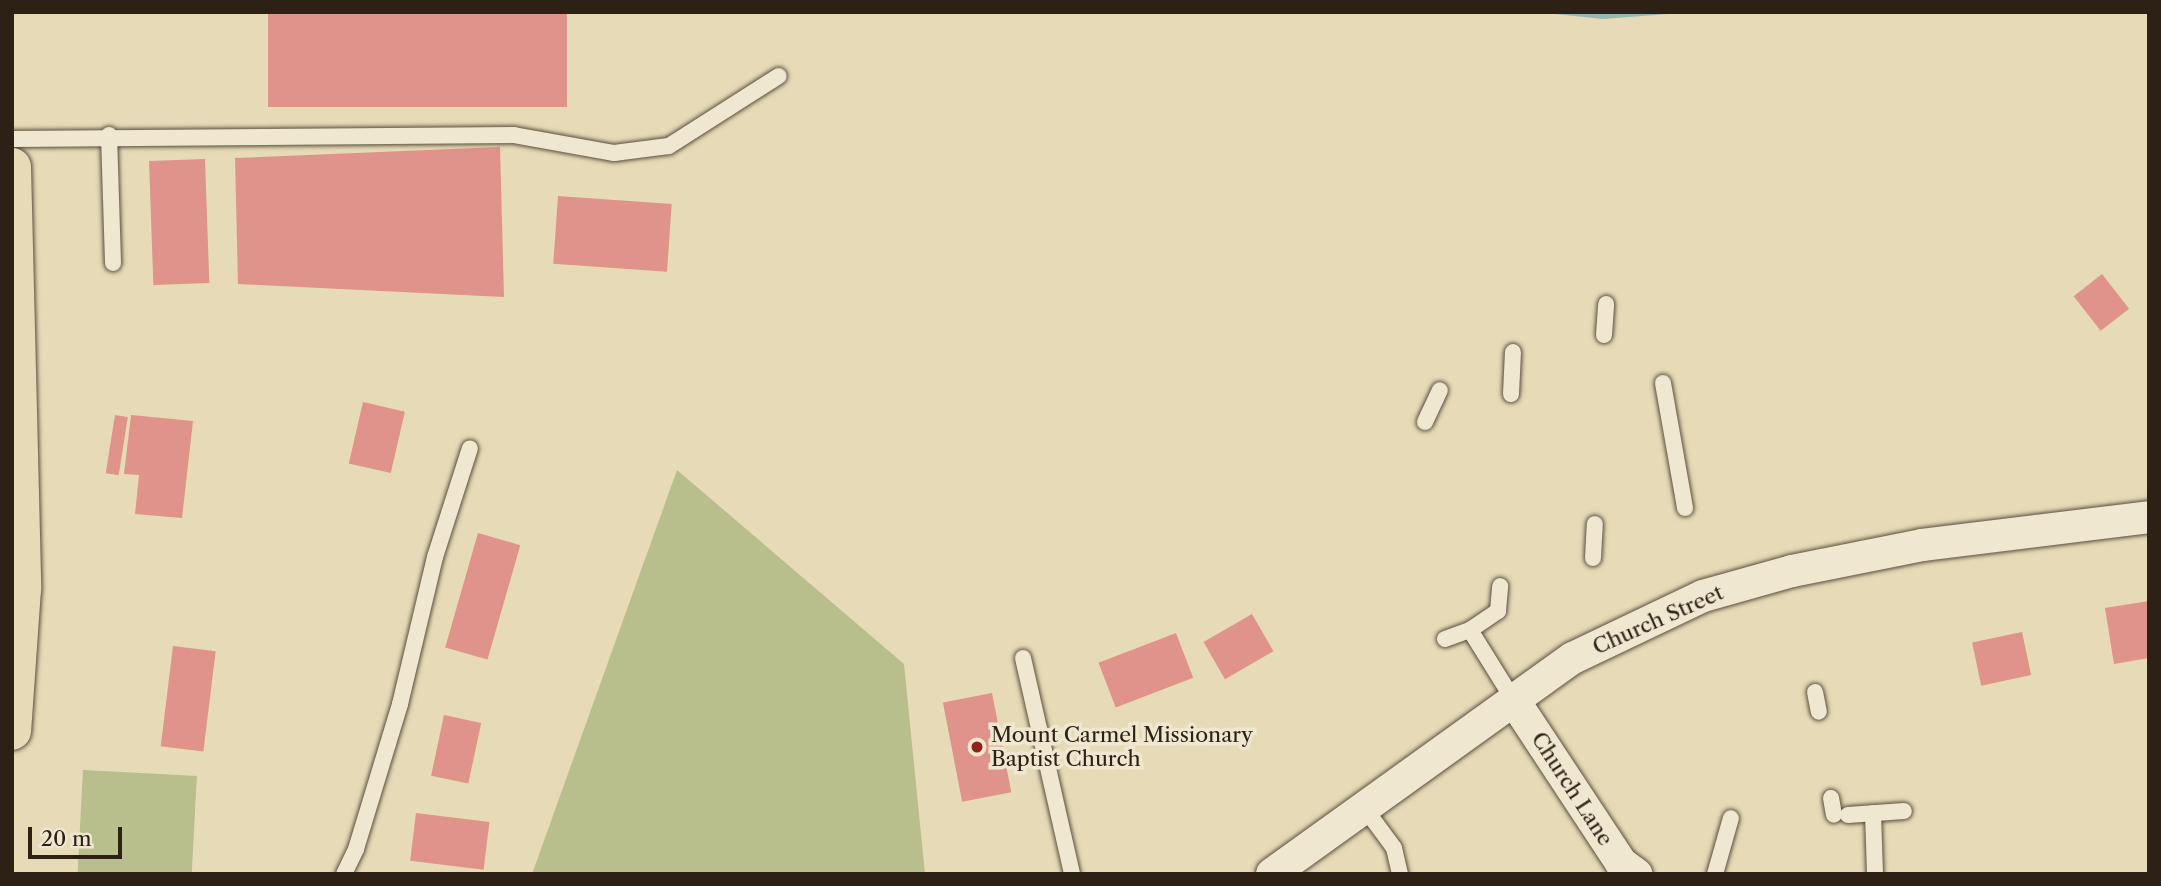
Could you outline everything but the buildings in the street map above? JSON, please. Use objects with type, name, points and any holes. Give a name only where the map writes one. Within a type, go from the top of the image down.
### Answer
[{"type":"main road","points":[[12,167],[22,589],[12,731]]},
{"type":"street","name":"Church Street","points":[[1272,874],[1513,699],[1627,630],[1716,592],[1792,571],[1922,545],[2149,517]]},
{"type":"street","name":"Church Lane","points":[[1513,699],[1621,863],[1636,874]]},
{"type":"lane","points":[[12,139],[109,135],[514,135],[614,153],[669,146],[779,76]]},
{"type":"lane","points":[[109,135],[113,263]]},
{"type":"lane","points":[[1604,335],[1606,304]]},
{"type":"lane","points":[[1511,394],[1513,352]]},
{"type":"lane","points":[[1663,383],[1685,508]]},
{"type":"lane","points":[[1425,422],[1440,390]]},
{"type":"lane","points":[[344,874],[356,849],[396,718],[435,557],[471,448]]},
{"type":"lane","points":[[1593,558],[1595,524]]},
{"type":"lane","points":[[1445,639],[1470,630],[1498,611],[1500,586]]},
{"type":"lane","points":[[1470,630],[1513,699]]},
{"type":"lane","points":[[1023,658],[1072,874]]},
{"type":"lane","points":[[1815,692],[1819,712]]},
{"type":"lane","points":[[1831,798],[1841,815],[1904,811]]},
{"type":"lane","points":[[1363,806],[1394,848],[1400,874]]},
{"type":"lane","points":[[1873,813],[1875,874]]},
{"type":"lane","points":[[1715,874],[1731,818]]},
{"type":"green space","points":[[677,470],[904,664],[925,874],[532,874]]},
{"type":"green space","points":[[83,770],[197,776],[192,874],[78,874]]},
{"type":"water","points":[[1536,12],[1694,12],[1603,19]]},
{"type":"place","name":"Mount Carmel Missionary Baptist Church","points":[[977,747]]}]
